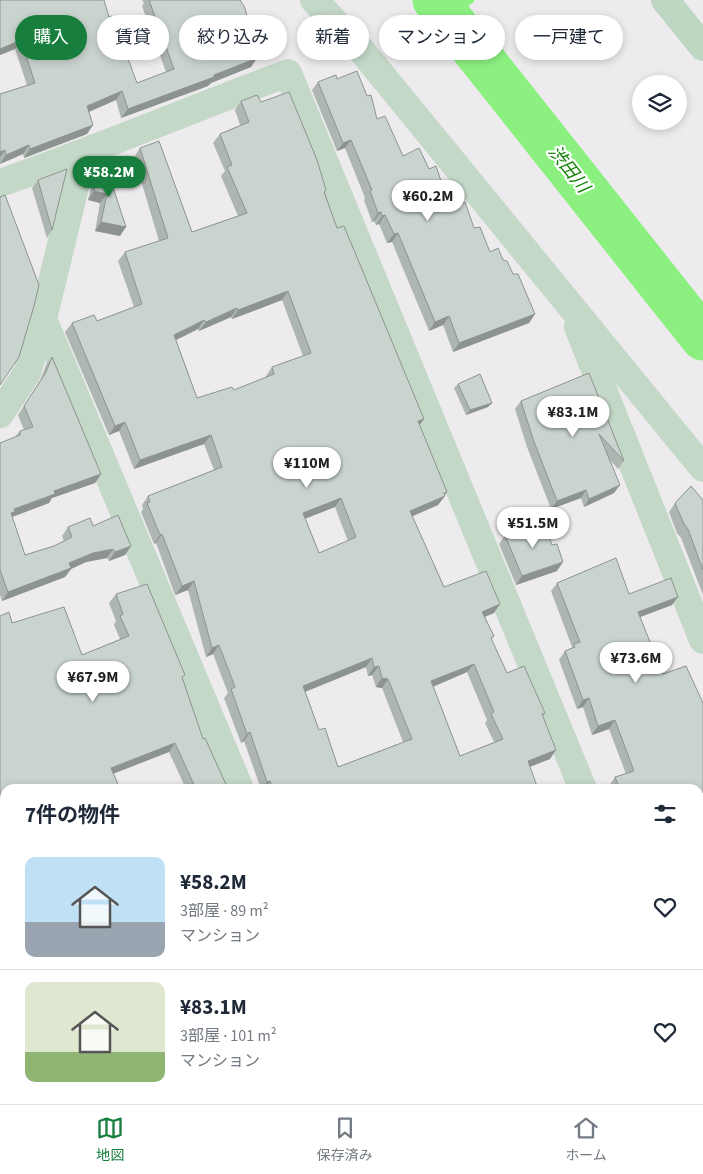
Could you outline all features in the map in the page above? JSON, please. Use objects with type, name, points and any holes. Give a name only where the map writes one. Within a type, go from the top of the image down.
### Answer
[{"type":"street","points":[[314,0],[362,51],[703,468]]},
{"type":"street","points":[[665,0],[703,47]]},
{"type":"street","points":[[0,183],[83,154],[154,123],[288,73],[574,784]]},
{"type":"street","points":[[0,414],[27,373],[43,319],[83,154]]},
{"type":"street","points":[[568,303],[703,640]]},
{"type":"street","points":[[43,319],[238,784]]},
{"type":"building","points":[[0,0],[104,0],[108,15],[97,15],[97,60],[128,60],[137,83],[174,69],[169,55],[169,15],[154,15],[149,0],[240,0],[247,15],[179,15],[179,60],[252,60],[214,75],[214,77],[128,109],[122,91],[87,106],[93,125],[30,149],[29,145],[6,155],[5,150],[0,152],[0,94],[35,83],[28,60],[87,60],[87,15],[15,15],[15,43],[0,49]]},
{"type":"building","points":[[357,71],[367,96],[371,95],[377,119],[385,116],[403,156],[419,148],[429,169],[436,166],[445,193],[451,190],[457,205],[465,202],[474,228],[480,227],[490,252],[498,248],[503,260],[507,261],[513,274],[518,274],[535,314],[459,343],[449,316],[435,322],[398,233],[394,234],[385,215],[382,216],[381,212],[378,213],[370,191],[372,190],[351,140],[343,143],[318,82],[336,75],[337,79]]},
{"type":"building","points":[[289,92],[317,160],[326,190],[324,192],[337,228],[344,226],[424,419],[418,421],[447,492],[444,493],[445,496],[410,511],[444,587],[486,571],[500,604],[482,612],[494,636],[491,638],[507,673],[524,666],[545,713],[542,714],[556,750],[528,761],[536,784],[271,784],[270,781],[267,782],[250,732],[247,734],[231,689],[235,687],[219,645],[212,648],[194,581],[182,586],[162,534],[160,535],[147,503],[150,502],[148,496],[222,467],[211,435],[140,460],[125,422],[115,426],[72,323],[94,315],[97,321],[142,304],[125,252],[168,238],[140,148],[159,141],[192,232],[247,213],[227,167],[232,165],[220,134],[249,122],[241,101],[257,95],[261,102]],"holes":[[[288,291],[311,353],[272,367],[274,374],[234,390],[232,387],[197,398],[174,335],[204,320],[206,322],[237,308],[238,310]],[[341,498],[356,537],[319,553],[303,513]],[[372,658],[374,667],[379,666],[382,678],[388,679],[412,739],[338,767],[325,728],[319,730],[303,686]],[[474,664],[494,712],[491,714],[503,739],[460,756],[431,681]]]},
{"type":"building","points":[[102,159],[104,160],[126,227],[101,222],[107,194],[94,191]]},
{"type":"building","points":[[67,169],[52,230],[38,180]]},
{"type":"building","points":[[5,195],[39,285],[19,357],[0,385],[0,197]]},
{"type":"building","points":[[52,357],[101,474],[54,491],[55,494],[14,509],[15,512],[11,513],[25,555],[54,546],[72,537],[68,527],[90,518],[93,526],[118,515],[131,546],[115,552],[113,549],[93,553],[69,563],[71,568],[8,592],[0,570],[0,443],[20,435],[20,431],[33,427],[24,406],[46,372]]},
{"type":"building","points":[[589,373],[624,461],[599,434],[620,485],[589,499],[586,490],[557,501],[533,439],[521,401]]},
{"type":"building","points":[[480,374],[492,403],[470,410],[458,384]]},
{"type":"building","points":[[691,486],[703,500],[703,570],[688,529],[675,503]]},
{"type":"building","points":[[543,522],[552,545],[557,544],[563,562],[522,576],[505,535]]},
{"type":"building","points":[[616,558],[629,594],[671,578],[678,597],[638,612],[663,674],[686,666],[703,703],[703,784],[618,784],[615,777],[634,771],[615,720],[598,726],[589,698],[583,700],[565,651],[575,647],[574,644],[580,642],[557,583]]},
{"type":"building","points":[[147,584],[185,675],[182,677],[203,739],[205,738],[226,784],[194,784],[175,743],[111,768],[118,784],[0,784],[0,616],[9,612],[12,623],[64,607],[82,655],[129,636],[120,616],[123,614],[116,594]]},
{"type":"waterway","name":"渋田川","points":[[435,0],[703,338]]},
{"type":"waterway","points":[[448,14],[470,0]]}]
